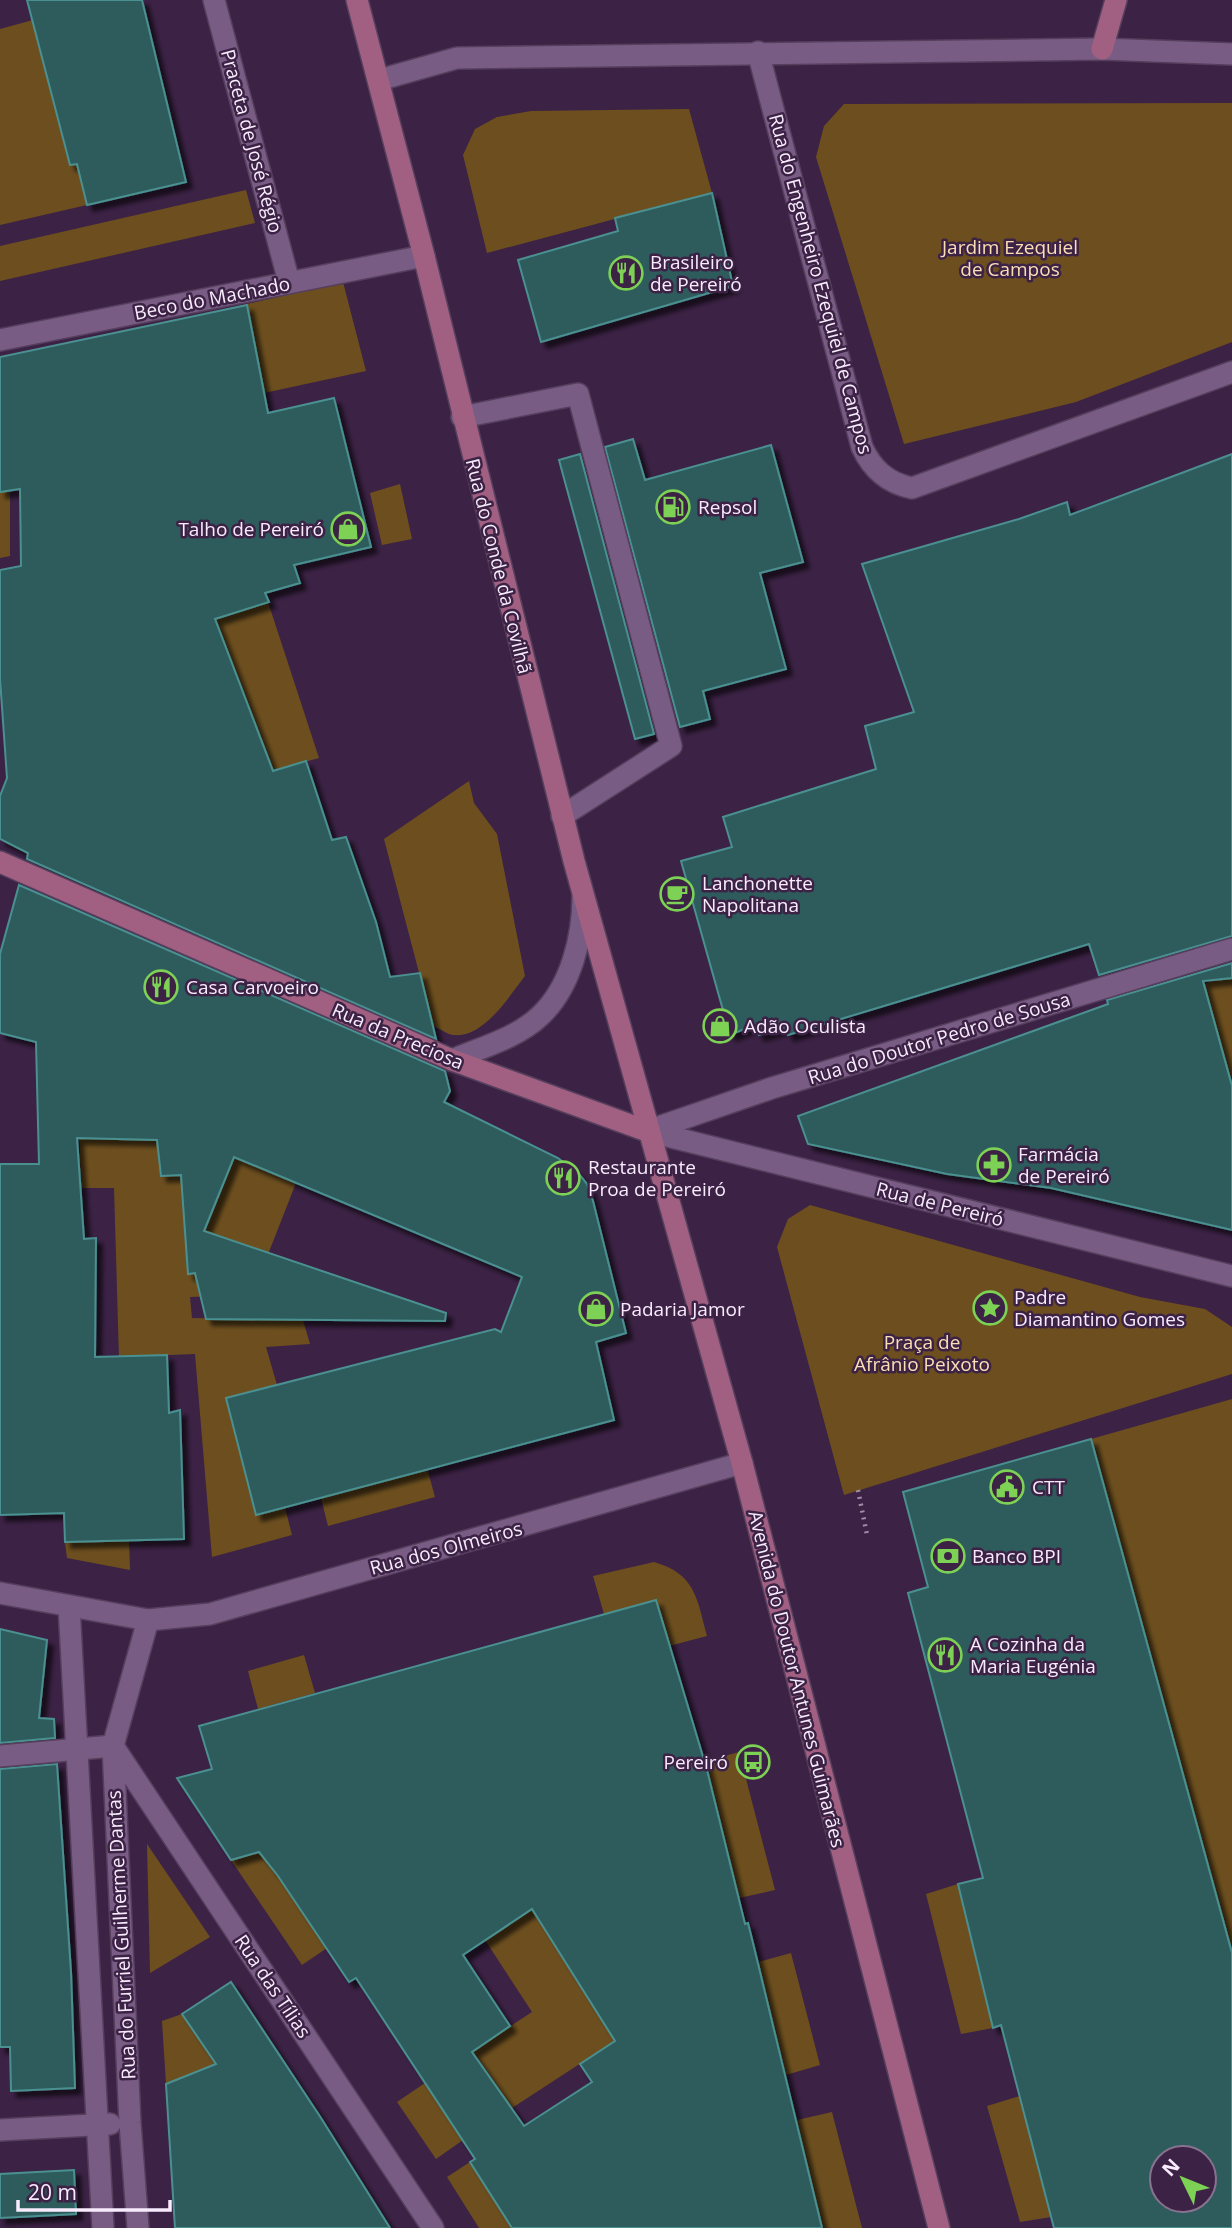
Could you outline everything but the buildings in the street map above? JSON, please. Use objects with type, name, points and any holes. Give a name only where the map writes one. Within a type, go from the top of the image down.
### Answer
[{"type":"main road","name":"Rua do Conde da Covilhã","points":[[357,0],[424,256],[562,816],[647,1131]]},
{"type":"main road","points":[[1102,49],[1116,0]]},
{"type":"main road","name":"Rua da Preciosa","points":[[0,862],[452,1060],[647,1131]]},
{"type":"main road","name":"Avenida do Doutor Antunes Guimarães","points":[[647,1131],[693,1282],[742,1463],[939,2228]]},
{"type":"street","name":"Praceta de José Régio","points":[[214,0],[289,282]]},
{"type":"street","points":[[379,80],[457,58],[1102,49],[1232,54]]},
{"type":"street","name":"Rua do Engenheiro Ezequiel de Campos","points":[[758,52],[862,447],[868,460],[888,479],[897,485],[912,488],[1232,372]]},
{"type":"street","name":"Beco do Machado","points":[[0,340],[424,256]]},
{"type":"street","points":[[462,417],[578,394],[671,746],[562,816]]},
{"type":"street","points":[[452,1060],[506,1037],[540,1016],[563,984],[578,945],[583,890]]},
{"type":"street","name":"Rua do Doutor Pedro de Sousa","points":[[647,1131],[772,1088],[1232,949]]},
{"type":"street","name":"Rua de Pereiró","points":[[647,1131],[1232,1276]]},
{"type":"street","name":"Rua dos Olmeiros","points":[[0,1593],[148,1620],[210,1614],[742,1463]]},
{"type":"street","name":"Rua do Furriel Guilherme Dantas","points":[[69,1606],[103,2228]]},
{"type":"street","name":"Rua do Furriel Guilherme Dantas","points":[[138,2228],[130,2123],[113,1746],[148,1620]]},
{"type":"street","points":[[0,1756],[113,1746]]},
{"type":"street","name":"Rua das Tílias","points":[[113,1746],[433,2228]]},
{"type":"street","points":[[0,2130],[130,2123]]},
{"type":"path","points":[[859,1490],[867,1535]]},
{"type":"green space","points":[[33,20],[70,164],[77,164],[87,205],[0,225],[0,29]]},
{"type":"green space","name":"Jardim Ezequiel de Campos","points":[[1232,103],[1232,342],[1076,402],[904,444],[816,157],[824,126],[844,104]]},
{"type":"green space","points":[[689,109],[712,193],[487,253],[463,155],[475,129],[497,117],[531,111]]},
{"type":"green space","points":[[246,190],[255,223],[0,281],[0,246]]},
{"type":"green space","points":[[343,282],[366,371],[264,393],[247,304]]},
{"type":"green space","points":[[400,484],[412,539],[382,545],[370,493]]},
{"type":"green space","points":[[10,491],[10,556],[0,558],[0,492]]},
{"type":"green space","points":[[268,602],[319,758],[272,771],[215,619]]},
{"type":"green space","points":[[469,781],[474,803],[497,834],[525,976],[485,1023],[465,1034],[454,1035],[433,1026],[384,839]]},
{"type":"green space","points":[[1232,975],[1232,1086],[1204,984]]},
{"type":"green space","points":[[117,1092],[233,1157],[296,1183],[252,1295],[190,1297],[192,1318],[303,1320],[310,1344],[266,1347],[277,1385],[227,1398],[256,1515],[285,1508],[292,1535],[212,1557],[195,1354],[119,1357],[114,1188],[81,1188],[78,1098],[103,1138],[114,1139]]},
{"type":"green space","name":"Praça de Afrânio Peixoto","points":[[810,1205],[1140,1297],[1205,1309],[1232,1327],[1232,1374],[844,1495],[777,1247],[788,1219]]},
{"type":"green space","points":[[1232,1399],[1232,1953],[1091,1439]]},
{"type":"green space","points":[[410,1406],[435,1497],[328,1526],[321,1498]]},
{"type":"green space","points":[[129,1540],[130,1570],[67,1558],[65,1542]]},
{"type":"green space","points":[[654,1562],[679,1573],[687,1581],[697,1599],[707,1636],[669,1646],[604,1614],[593,1576]]},
{"type":"green space","points":[[304,1655],[315,1693],[258,1709],[248,1671]]},
{"type":"green space","points":[[739,1752],[775,1890],[739,1898],[707,1769],[639,1779]]},
{"type":"green space","points":[[329,1843],[327,1948],[302,1965],[231,1860],[260,1852],[277,1876]]},
{"type":"green space","points":[[147,1844],[210,1937],[150,1973]]},
{"type":"green space","points":[[958,1884],[993,2028],[961,2034],[926,1894]]},
{"type":"green space","points":[[532,1909],[577,1982],[624,2035],[512,2108],[473,2051],[532,2012],[485,1940]]},
{"type":"green space","points":[[791,1953],[820,2065],[786,2075],[758,1962]]},
{"type":"green space","points":[[182,2014],[215,2064],[166,2084],[162,2021]]},
{"type":"green space","points":[[425,2083],[463,2140],[436,2159],[397,2102]]},
{"type":"green space","points":[[1020,2096],[1051,2217],[1020,2222],[987,2106]]},
{"type":"green space","points":[[832,2112],[862,2228],[822,2228],[797,2120]]},
{"type":"green space","points":[[470,2162],[512,2228],[479,2228],[447,2177]]},
{"type":"place","name":"Brasileiro de Pereiró","points":[[626,273]]},
{"type":"place","name":"Repsol","points":[[673,507]]},
{"type":"place","name":"Talho de Pereiró","points":[[348,529]]},
{"type":"place","name":"Lanchonette Napolitana","points":[[677,894]]},
{"type":"place","name":"Casa Carvoeiro","points":[[161,987]]},
{"type":"place","name":"Adão Oculista","points":[[720,1026]]},
{"type":"place","name":"Farmácia de Pereiró","points":[[994,1165]]},
{"type":"place","name":"Restaurante Proa de Pereiró","points":[[563,1178]]},
{"type":"place","name":"Padre Diamantino Gomes","points":[[990,1308]]},
{"type":"place","name":"Padaria Jamor","points":[[596,1309]]},
{"type":"place","name":"CTT","points":[[1007,1487]]},
{"type":"place","name":"Banco BPI","points":[[948,1556]]},
{"type":"place","name":"A Cozinha da Maria Eugénia","points":[[945,1655]]},
{"type":"place","name":"Pereiró","points":[[753,1762]]}]
